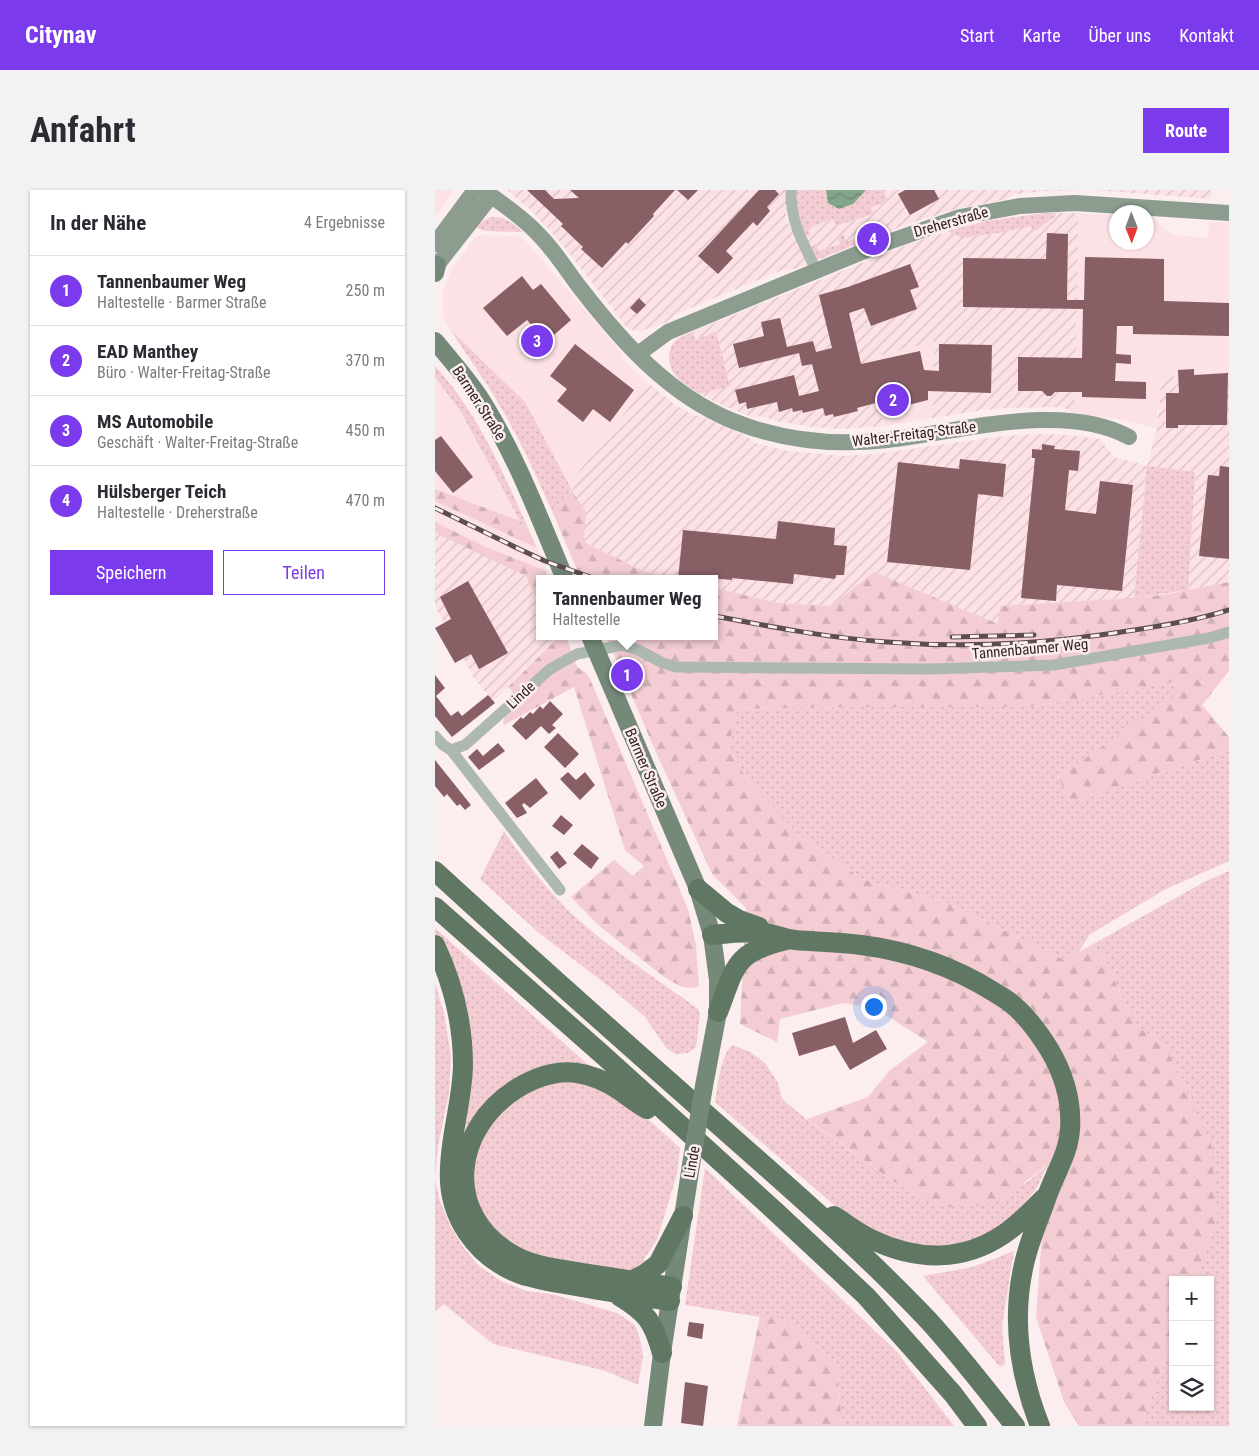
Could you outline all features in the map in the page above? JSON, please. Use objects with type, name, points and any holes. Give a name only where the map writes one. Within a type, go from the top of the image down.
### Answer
[{"type":"highway","points":[[435,871],[581,1004],[801,1198],[882,1273],[929,1321],[973,1372],[1015,1426]]},
{"type":"highway","points":[[699,894],[727,913],[744,922],[757,925],[766,939]]},
{"type":"highway","points":[[435,907],[679,1124],[866,1296],[930,1368],[977,1426]]},
{"type":"highway","points":[[718,1012],[735,967],[766,939]]},
{"type":"highway","points":[[713,941],[787,940],[860,945],[899,952],[935,963],[963,975],[1012,1004],[1035,1027],[1057,1062],[1065,1084],[1070,1107],[1070,1131],[1065,1154],[1024,1262],[1018,1305],[1017,1334],[1020,1358],[1032,1406],[1040,1426]]},
{"type":"highway","points":[[435,945],[459,1014],[462,1041],[462,1085],[449,1167],[450,1186],[459,1218],[466,1232],[476,1246],[505,1267],[541,1280],[615,1293],[671,1294]]},
{"type":"highway","points":[[671,1294],[631,1281],[546,1266],[516,1257],[490,1239],[479,1226],[471,1213],[464,1186],[466,1157],[480,1126],[497,1104],[525,1084],[542,1076],[577,1073],[597,1078],[618,1089],[642,1106],[679,1124]]},
{"type":"highway","points":[[801,1198],[871,1240],[895,1250],[926,1256],[956,1254],[983,1247],[1005,1233],[1048,1195]]},
{"type":"highway","points":[[631,1281],[645,1274],[658,1264],[683,1216]]},
{"type":"highway","points":[[615,1293],[642,1310],[656,1333],[662,1353]]},
{"type":"main road","points":[[435,244],[475,190]]},
{"type":"main road","name":"Walter-Freitag-Straße","points":[[435,268],[487,193],[515,213],[540,235],[598,310],[658,374],[683,394],[709,410],[753,428],[793,438],[831,443],[889,440],[1001,423],[1034,421],[1085,424],[1106,428],[1129,437]]},
{"type":"main road","name":"Dreherstraße","points":[[638,354],[668,332],[815,270],[930,226],[982,212],[1020,206],[1095,204],[1229,209]]},
{"type":"main road","name":"Barmer Straße","points":[[435,341],[478,396],[500,433],[515,462],[563,575]]},
{"type":"main road","name":"Barmer Straße","points":[[593,643],[699,894]]},
{"type":"main road","name":"Linde","points":[[653,1426],[662,1353],[691,1165],[718,1012],[718,980],[713,941],[699,894]]},
{"type":"street","points":[[791,190],[793,222],[815,270]]},
{"type":"street","name":"Tannenbaumer Weg","points":[[593,643],[628,646],[663,664],[676,667],[977,669],[1054,665],[1200,640],[1229,632]]},
{"type":"street","name":"Linde","points":[[451,750],[465,745],[550,669],[593,643]]},
{"type":"street","points":[[435,736],[443,745],[451,750],[560,890]]},
{"type":"shaded area","points":[[435,190],[451,190],[450,196],[435,216]]},
{"type":"shaded area","points":[[507,190],[786,190],[786,219],[809,264],[794,269],[782,270],[676,314],[667,322],[641,331],[629,330],[562,244],[532,211]]},
{"type":"shaded area","points":[[883,190],[1093,190],[1015,194],[1007,199],[956,209],[908,224],[817,260],[804,236],[807,228],[834,219],[837,226],[873,214],[871,207],[885,203],[887,199]]},
{"type":"shaded area","points":[[1093,190],[1211,190],[1211,199]]},
{"type":"shaded area","points":[[1045,213],[1078,213],[1075,413],[1062,407],[1009,408],[932,418],[935,341],[868,359],[884,426],[841,429],[812,427],[760,416],[752,417],[700,394],[730,386],[716,331],[695,340],[692,332],[896,249],[933,236],[987,221]]},
{"type":"shaded area","points":[[1078,213],[1109,215],[1109,250],[1154,250],[1154,219],[1174,235],[1208,238],[1209,222],[1229,222],[1229,372],[1168,377],[1162,383],[1155,428],[1124,420],[1075,413]]},
{"type":"shaded area","points":[[478,236],[513,236],[524,239],[620,351],[622,359],[648,383],[569,484],[525,402],[449,328],[444,317],[443,291],[451,271],[472,241]]},
{"type":"shaded area","points":[[935,341],[932,418],[884,426],[867,359]]},
{"type":"shaded area","points":[[1229,372],[1229,582],[1188,590],[1195,472],[1147,467],[1134,598],[1000,606],[998,624],[874,572],[831,606],[778,603],[718,589],[718,575],[659,575],[643,571],[584,542],[586,512],[569,484],[648,383],[674,404],[692,415],[700,416],[746,436],[755,443],[788,451],[843,456],[875,454],[1004,436],[1069,435],[1100,439],[1114,457],[1147,466],[1157,429],[1155,428],[1159,412],[1160,391],[1164,379],[1168,377]]},
{"type":"shaded area","points":[[435,378],[461,412],[520,521],[435,489]]},
{"type":"shaded area","points":[[435,501],[537,548],[546,571],[486,547],[435,522]]},
{"type":"shaded area","points":[[435,532],[526,576],[536,598],[536,640],[555,641],[493,701],[474,678],[435,606]]},
{"type":"green space","points":[[794,190],[883,190],[887,199],[885,203],[871,207],[873,214],[836,226],[833,219],[808,228],[810,236],[804,236],[798,226]]},
{"type":"green space","points":[[1056,213],[1055,216],[1035,231],[1030,226],[962,238],[947,231],[987,221]]},
{"type":"green space","points":[[492,217],[509,221],[523,232],[485,231],[475,227]]},
{"type":"green space","points":[[844,235],[846,242],[863,236],[875,237],[817,260],[812,252],[812,246],[816,244],[819,251],[840,244],[838,237]]},
{"type":"green space","points":[[449,328],[525,402],[572,490],[552,511],[507,418]]},
{"type":"green space","points":[[716,331],[730,386],[700,394],[683,383],[672,371],[669,361],[671,346],[686,334],[692,332],[696,340]]},
{"type":"green space","points":[[435,366],[477,423],[529,530],[520,521],[461,412],[435,377]]},
{"type":"green space","points":[[1147,466],[1195,472],[1188,590],[1134,598]]},
{"type":"green space","points":[[435,489],[520,521],[529,530],[537,548],[435,501]]},
{"type":"green space","points":[[572,490],[586,512],[584,542],[643,571],[659,575],[579,575],[552,511]]},
{"type":"green space","points":[[435,522],[486,547],[546,571],[547,575],[536,575],[536,598],[526,576],[435,532]]},
{"type":"green space","points":[[874,572],[998,624],[1000,606],[1134,598],[1168,594],[1229,582],[1229,671],[1202,705],[1229,737],[1229,750],[1071,802],[1058,777],[1177,695],[1174,682],[1030,707],[738,709],[728,747],[749,783],[798,834],[862,879],[948,903],[1064,960],[1097,942],[1134,1023],[1166,1047],[1211,1145],[1218,1216],[1196,1276],[1169,1276],[1169,1350],[1142,1423],[1143,1426],[1079,1426],[1064,1402],[1036,1317],[1047,1165],[1003,1199],[973,1207],[943,1207],[920,1197],[891,1180],[807,1119],[868,1097],[889,1071],[928,1042],[875,1008],[843,1003],[780,1019],[777,1042],[740,1024],[746,908],[712,874],[655,750],[608,640],[718,640],[718,589],[778,603],[831,606]]},
{"type":"green space","points":[[567,640],[577,667],[586,673],[590,679],[688,909],[696,945],[699,986],[694,988],[682,987],[664,977],[598,925],[571,897],[614,860],[633,876],[644,866],[625,850],[574,687],[504,725],[503,722],[512,691],[508,687],[555,641]]},
{"type":"green space","points":[[1174,682],[1178,695],[1058,777],[1071,802],[1229,750],[1229,861],[1164,890],[1089,935],[1079,952],[1064,960],[948,903],[862,879],[798,834],[749,783],[728,747],[737,709],[1030,707]]},
{"type":"green space","points":[[504,831],[539,879],[581,922],[624,956],[698,1009],[700,1014],[696,1047],[688,1053],[676,1054],[667,1049],[645,1017],[611,988],[539,933],[480,879]]},
{"type":"green space","points":[[1229,871],[1229,1426],[1143,1426],[1142,1423],[1169,1350],[1169,1411],[1214,1411],[1214,1276],[1196,1276],[1218,1216],[1166,1047],[1134,1023],[1097,942],[1204,882]]},
{"type":"green space","points":[[435,928],[594,1070],[495,1097],[462,1200],[539,1275],[458,1201],[466,1091],[435,938]]},
{"type":"green space","points":[[435,983],[444,1013],[451,1056],[449,1093],[438,1146],[435,1180]]},
{"type":"green space","points":[[733,1045],[750,1052],[765,1063],[778,1083],[782,1099],[806,1119],[891,1180],[920,1197],[1026,1183],[1048,1165],[1035,1191],[995,1231],[972,1242],[921,1248],[869,1228],[841,1211],[715,1102],[722,1063]]},
{"type":"green space","points":[[571,1078],[628,1101],[680,1148],[677,1174],[657,1240],[644,1259],[647,1266],[628,1273],[531,1256],[488,1227],[470,1189],[475,1145],[513,1098],[550,1080]]},
{"type":"green space","points":[[705,1168],[897,1352],[954,1426],[842,1426],[837,1363],[786,1321],[685,1305]]},
{"type":"green space","points":[[435,1180],[440,1201],[450,1225],[463,1247],[479,1266],[501,1281],[527,1291],[552,1294],[617,1313],[635,1325],[643,1356],[638,1385],[606,1371],[493,1344],[444,1304],[435,1312]]},
{"type":"green space","points":[[1014,1251],[1002,1326],[1005,1364],[1000,1367],[923,1276],[973,1267]]},
{"type":"green space","points":[[760,1316],[786,1321],[837,1363],[842,1426],[737,1426]]},
{"type":"water","points":[[826,190],[866,190],[853,204],[839,209],[828,203]]},
{"type":"building","points":[[527,190],[545,190],[554,199],[579,198],[570,190],[675,190],[628,244],[626,242],[602,268],[581,249],[583,247],[561,226],[563,224]]},
{"type":"building","points":[[677,190],[698,190],[688,200]]},
{"type":"building","points":[[759,190],[775,190],[779,194],[767,207],[770,211],[757,226],[753,222],[726,251],[733,258],[718,274],[698,256]]},
{"type":"building","points":[[905,190],[934,190],[939,199],[910,215],[898,194]]},
{"type":"building","points":[[1047,233],[1068,234],[1067,300],[1084,300],[1085,257],[1164,259],[1164,301],[1229,303],[1229,336],[1133,334],[1133,326],[1117,326],[1116,354],[1131,355],[1131,364],[1116,363],[1115,381],[1146,382],[1146,399],[1082,397],[1082,392],[1055,392],[1051,396],[1047,396],[1042,391],[1018,391],[1018,357],[1082,358],[1083,309],[963,307],[963,258],[1046,259]]},
{"type":"building","points":[[910,264],[919,287],[910,290],[917,309],[871,326],[864,308],[849,313],[861,364],[920,351],[924,370],[939,371],[939,344],[992,345],[991,393],[928,391],[928,400],[885,411],[883,401],[857,408],[858,411],[834,417],[833,414],[825,416],[823,408],[803,413],[802,410],[793,412],[792,408],[779,412],[777,402],[747,409],[746,402],[739,404],[735,390],[794,375],[799,396],[819,391],[812,364],[802,366],[799,353],[739,368],[733,344],[764,336],[761,322],[780,318],[787,347],[813,341],[816,352],[832,348],[819,295],[848,287]]},
{"type":"building","points":[[522,276],[533,290],[541,284],[571,320],[546,342],[527,320],[507,336],[483,308]]},
{"type":"building","points":[[639,298],[646,305],[637,314],[630,308]]},
{"type":"building","points":[[575,344],[634,390],[610,422],[593,409],[583,422],[557,401],[567,389],[550,376]]},
{"type":"building","points":[[1194,369],[1194,375],[1228,373],[1227,425],[1178,425],[1178,428],[1166,428],[1166,393],[1179,393],[1178,370]]},
{"type":"building","points":[[441,436],[473,477],[453,493],[435,471],[435,440]]},
{"type":"building","points":[[1042,444],[1055,446],[1054,449],[1080,451],[1078,471],[1069,470],[1065,510],[1096,514],[1100,481],[1133,485],[1122,591],[1057,585],[1056,601],[1021,598],[1035,458],[1032,458],[1032,449],[1042,450]]},
{"type":"building","points":[[960,459],[1006,464],[1003,497],[978,494],[970,570],[887,562],[898,462],[959,469]]},
{"type":"building","points":[[1220,466],[1229,467],[1229,559],[1199,556],[1208,475],[1219,476]]},
{"type":"building","points":[[778,521],[835,528],[834,545],[847,546],[844,575],[836,575],[835,579],[794,574],[793,584],[732,578],[732,580],[718,579],[718,575],[678,575],[683,530],[776,539]]},
{"type":"building","points":[[468,581],[508,653],[479,669],[471,654],[455,663],[435,628],[451,619],[440,597]]},
{"type":"building","points":[[435,675],[445,688],[436,696],[451,716],[458,711],[462,716],[488,695],[495,703],[452,737],[435,716]]},
{"type":"building","points":[[550,701],[563,714],[552,725],[556,728],[549,734],[541,726],[526,740],[512,726],[521,717],[523,719],[530,712],[533,714],[540,706],[543,709]]},
{"type":"building","points":[[558,733],[579,754],[565,768],[544,747]]},
{"type":"building","points":[[498,743],[505,751],[479,770],[468,757],[477,749],[483,756]]},
{"type":"building","points":[[435,760],[471,805],[465,810],[460,804],[457,806],[447,794],[444,797],[435,786]]},
{"type":"building","points":[[568,772],[576,780],[585,772],[595,785],[580,800],[560,779]]},
{"type":"building","points":[[536,778],[548,793],[530,808],[524,803],[522,805],[527,813],[517,818],[505,803]]},
{"type":"building","points":[[561,815],[573,825],[564,835],[552,826]]},
{"type":"building","points":[[582,844],[599,858],[591,869],[573,854]]},
{"type":"building","points":[[557,851],[567,863],[559,869],[550,857]]},
{"type":"building","points":[[845,1017],[853,1043],[876,1030],[887,1049],[850,1070],[835,1045],[799,1056],[792,1033]]},
{"type":"building","points":[[689,1322],[704,1324],[702,1339],[687,1336]]},
{"type":"building","points":[[685,1382],[708,1386],[703,1426],[681,1423]]},
{"type":"railway","points":[[435,508],[545,561],[585,575]]},
{"type":"railway","points":[[718,617],[844,638],[916,644],[975,645],[1034,642],[1092,636],[1175,623],[1229,610]]},
{"type":"railway","points":[[952,637],[1034,635]]},
{"type":"place","name":"Hülsberger Teich","points":[[873,239]]},
{"type":"place","name":"MS Automobile","points":[[537,341]]},
{"type":"place","name":"EAD Manthey","points":[[893,400]]},
{"type":"place","name":"Tannenbaumer Weg","points":[[627,675]]}]
